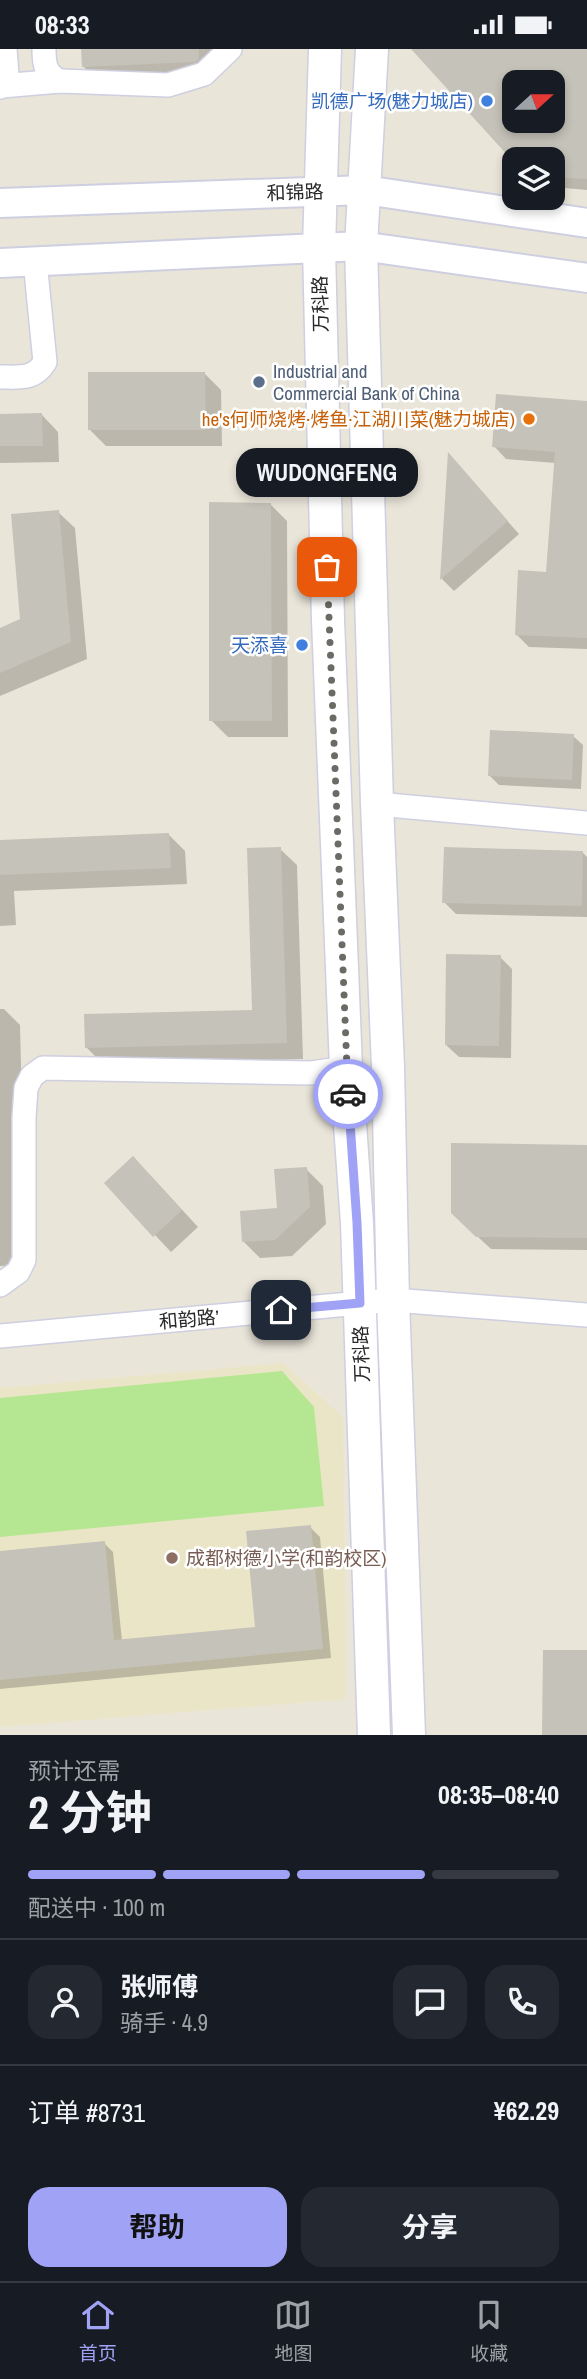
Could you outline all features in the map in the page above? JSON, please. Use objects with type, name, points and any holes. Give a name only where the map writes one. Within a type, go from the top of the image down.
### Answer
[{"type":"main road","name":"万科路","points":[[325,49],[319,247],[328,620],[346,1068],[357,1223],[374,1735]]},
{"type":"main road","name":"万科路","points":[[372,49],[361,246],[409,1735]]},
{"type":"street","points":[[1,86],[7,74],[5,49]]},
{"type":"street","points":[[44,49],[44,65],[50,76],[60,81]]},
{"type":"street","points":[[1,86],[60,81],[168,85],[204,74],[230,49]]},
{"type":"street","name":"和锦路","points":[[0,203],[365,190],[587,223]]},
{"type":"street","points":[[0,263],[361,246],[587,278]]},
{"type":"street","points":[[0,377],[28,377],[39,371],[45,362],[35,261]]},
{"type":"street","points":[[377,804],[587,823]]},
{"type":"street","points":[[0,1285],[18,1272],[24,1260],[26,1089],[32,1076],[43,1068],[311,1073],[346,1068]]},
{"type":"street","name":"和韵路’","points":[[0,1336],[393,1300],[587,1315]]},
{"type":"shaded area","name":"成都树德小学(和韵校区)","points":[[283,1363],[343,1417],[346,1699],[0,1727],[0,1388]]},
{"type":"green space","points":[[282,1371],[314,1407],[324,1506],[0,1537],[0,1398]]},
{"type":"building","points":[[81,49],[199,49],[199,59],[195,62],[82,67]]},
{"type":"building","name":"凯德广场(魅力城店)","points":[[411,49],[587,49],[587,179],[565,178],[565,147],[502,149]]},
{"type":"building","points":[[88,372],[205,372],[206,430],[88,430]]},
{"type":"building","points":[[496,394],[587,401],[587,638],[515,635],[518,570],[546,572],[555,452],[492,447]]},
{"type":"building","points":[[42,413],[43,446],[0,446],[0,414]]},
{"type":"building","points":[[448,452],[508,521],[440,580]]},
{"type":"building","points":[[209,502],[271,503],[272,721],[209,721]]},
{"type":"building","points":[[59,510],[71,642],[0,673],[0,628],[20,619],[11,514]]},
{"type":"building","points":[[490,730],[574,734],[572,780],[488,776]]},
{"type":"building","points":[[169,833],[171,868],[0,875],[0,840]]},
{"type":"building","points":[[281,847],[287,1043],[85,1048],[84,1014],[252,1010],[247,848]]},
{"type":"building","points":[[444,847],[583,851],[582,906],[442,903]]},
{"type":"building","points":[[446,954],[501,955],[499,1046],[445,1045]]},
{"type":"building","points":[[451,1143],[587,1145],[587,1238],[476,1237],[451,1213]]},
{"type":"building","points":[[133,1156],[182,1210],[153,1237],[104,1183]]},
{"type":"building","points":[[307,1167],[310,1207],[275,1240],[242,1242],[240,1211],[277,1208],[274,1169]]},
{"type":"building","points":[[311,1525],[323,1649],[0,1680],[0,1551],[105,1541],[114,1640],[255,1627],[246,1531]]},
{"type":"building","points":[[543,1650],[587,1650],[587,1735],[542,1735]]},
{"type":"way so far","points":[[327,567],[348,1094]]},
{"type":"place","name":"凯德广场(魅力城店)","points":[[487,101]]},
{"type":"place","name":"Industrial and Commercial Bank of China","points":[[259,382]]},
{"type":"place","name":"he's何师烧烤·烤鱼·江湖川菜(魅力城店)","points":[[529,419]]},
{"type":"place","name":"WUDONGFENG","points":[[327,567]]},
{"type":"place","name":"天添喜","points":[[302,645]]},
{"type":"place","name":"成都树德小学(和韵校区)","points":[[172,1558]]},
{"type":"route","points":[[281,1310],[360,1303],[348,1094]]}]
